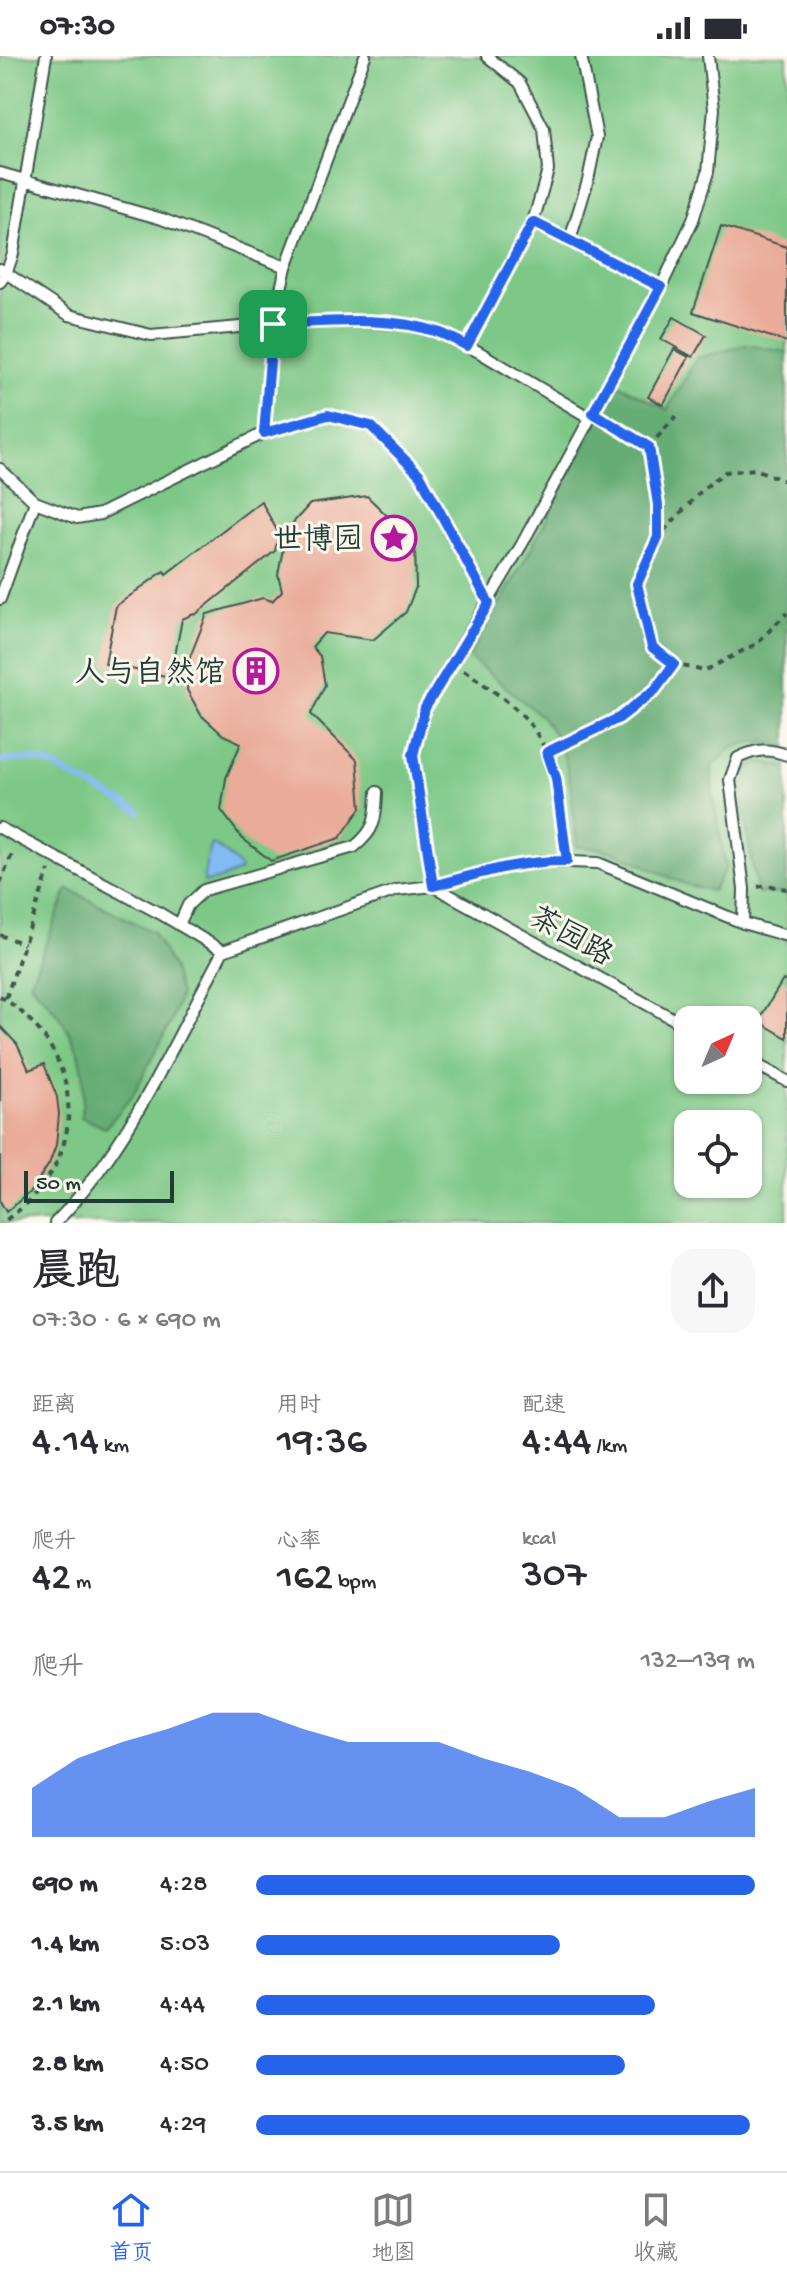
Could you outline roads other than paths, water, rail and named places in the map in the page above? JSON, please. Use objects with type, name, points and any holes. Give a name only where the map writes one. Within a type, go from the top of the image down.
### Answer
[{"type":"lane","points":[[46,56],[13,254],[2,275],[69,315],[151,335],[273,324],[353,321],[409,325],[440,333],[467,346],[592,415]]},
{"type":"lane","points":[[264,433],[273,324],[286,267],[365,56]]},
{"type":"lane","points":[[467,346],[533,222],[548,170],[544,129],[520,83],[487,56]]},
{"type":"lane","points":[[570,240],[597,137],[581,56]]},
{"type":"lane","points":[[433,886],[413,755],[425,708],[489,603],[661,287],[693,220],[708,172],[714,109],[708,56]]},
{"type":"lane","points":[[0,173],[162,219],[286,267]]},
{"type":"lane","points":[[533,222],[661,287]]},
{"type":"lane","points":[[0,469],[35,502],[77,518],[100,514],[264,433],[328,415],[371,426],[420,475],[489,603]]},
{"type":"lane","points":[[0,599],[35,502]]},
{"type":"lane","points":[[743,923],[744,889],[730,780],[738,758],[752,751],[770,749],[787,755]]},
{"type":"lane","points":[[179,925],[188,905],[204,890],[354,847],[366,838],[376,819],[377,792]]},
{"type":"lane","points":[[0,828],[223,951]]},
{"type":"lane","points":[[55,1223],[95,1176],[138,1111],[223,951],[397,890],[433,886],[495,869],[542,861],[598,863],[743,923],[787,936]]},
{"type":"lane","name":"茶园路","points":[[433,886],[674,1019]]},
{"type":"lane","points":[[762,1068],[787,1081]]},
{"type":"water","points":[[212,844],[241,870],[218,880],[204,882]]},
{"type":"waterway","points":[[0,761],[29,759],[47,763],[139,811]]},
{"type":"place","name":"世博园","points":[[394,538]]},
{"type":"place","name":"人与自然馆","points":[[256,671]]}]
